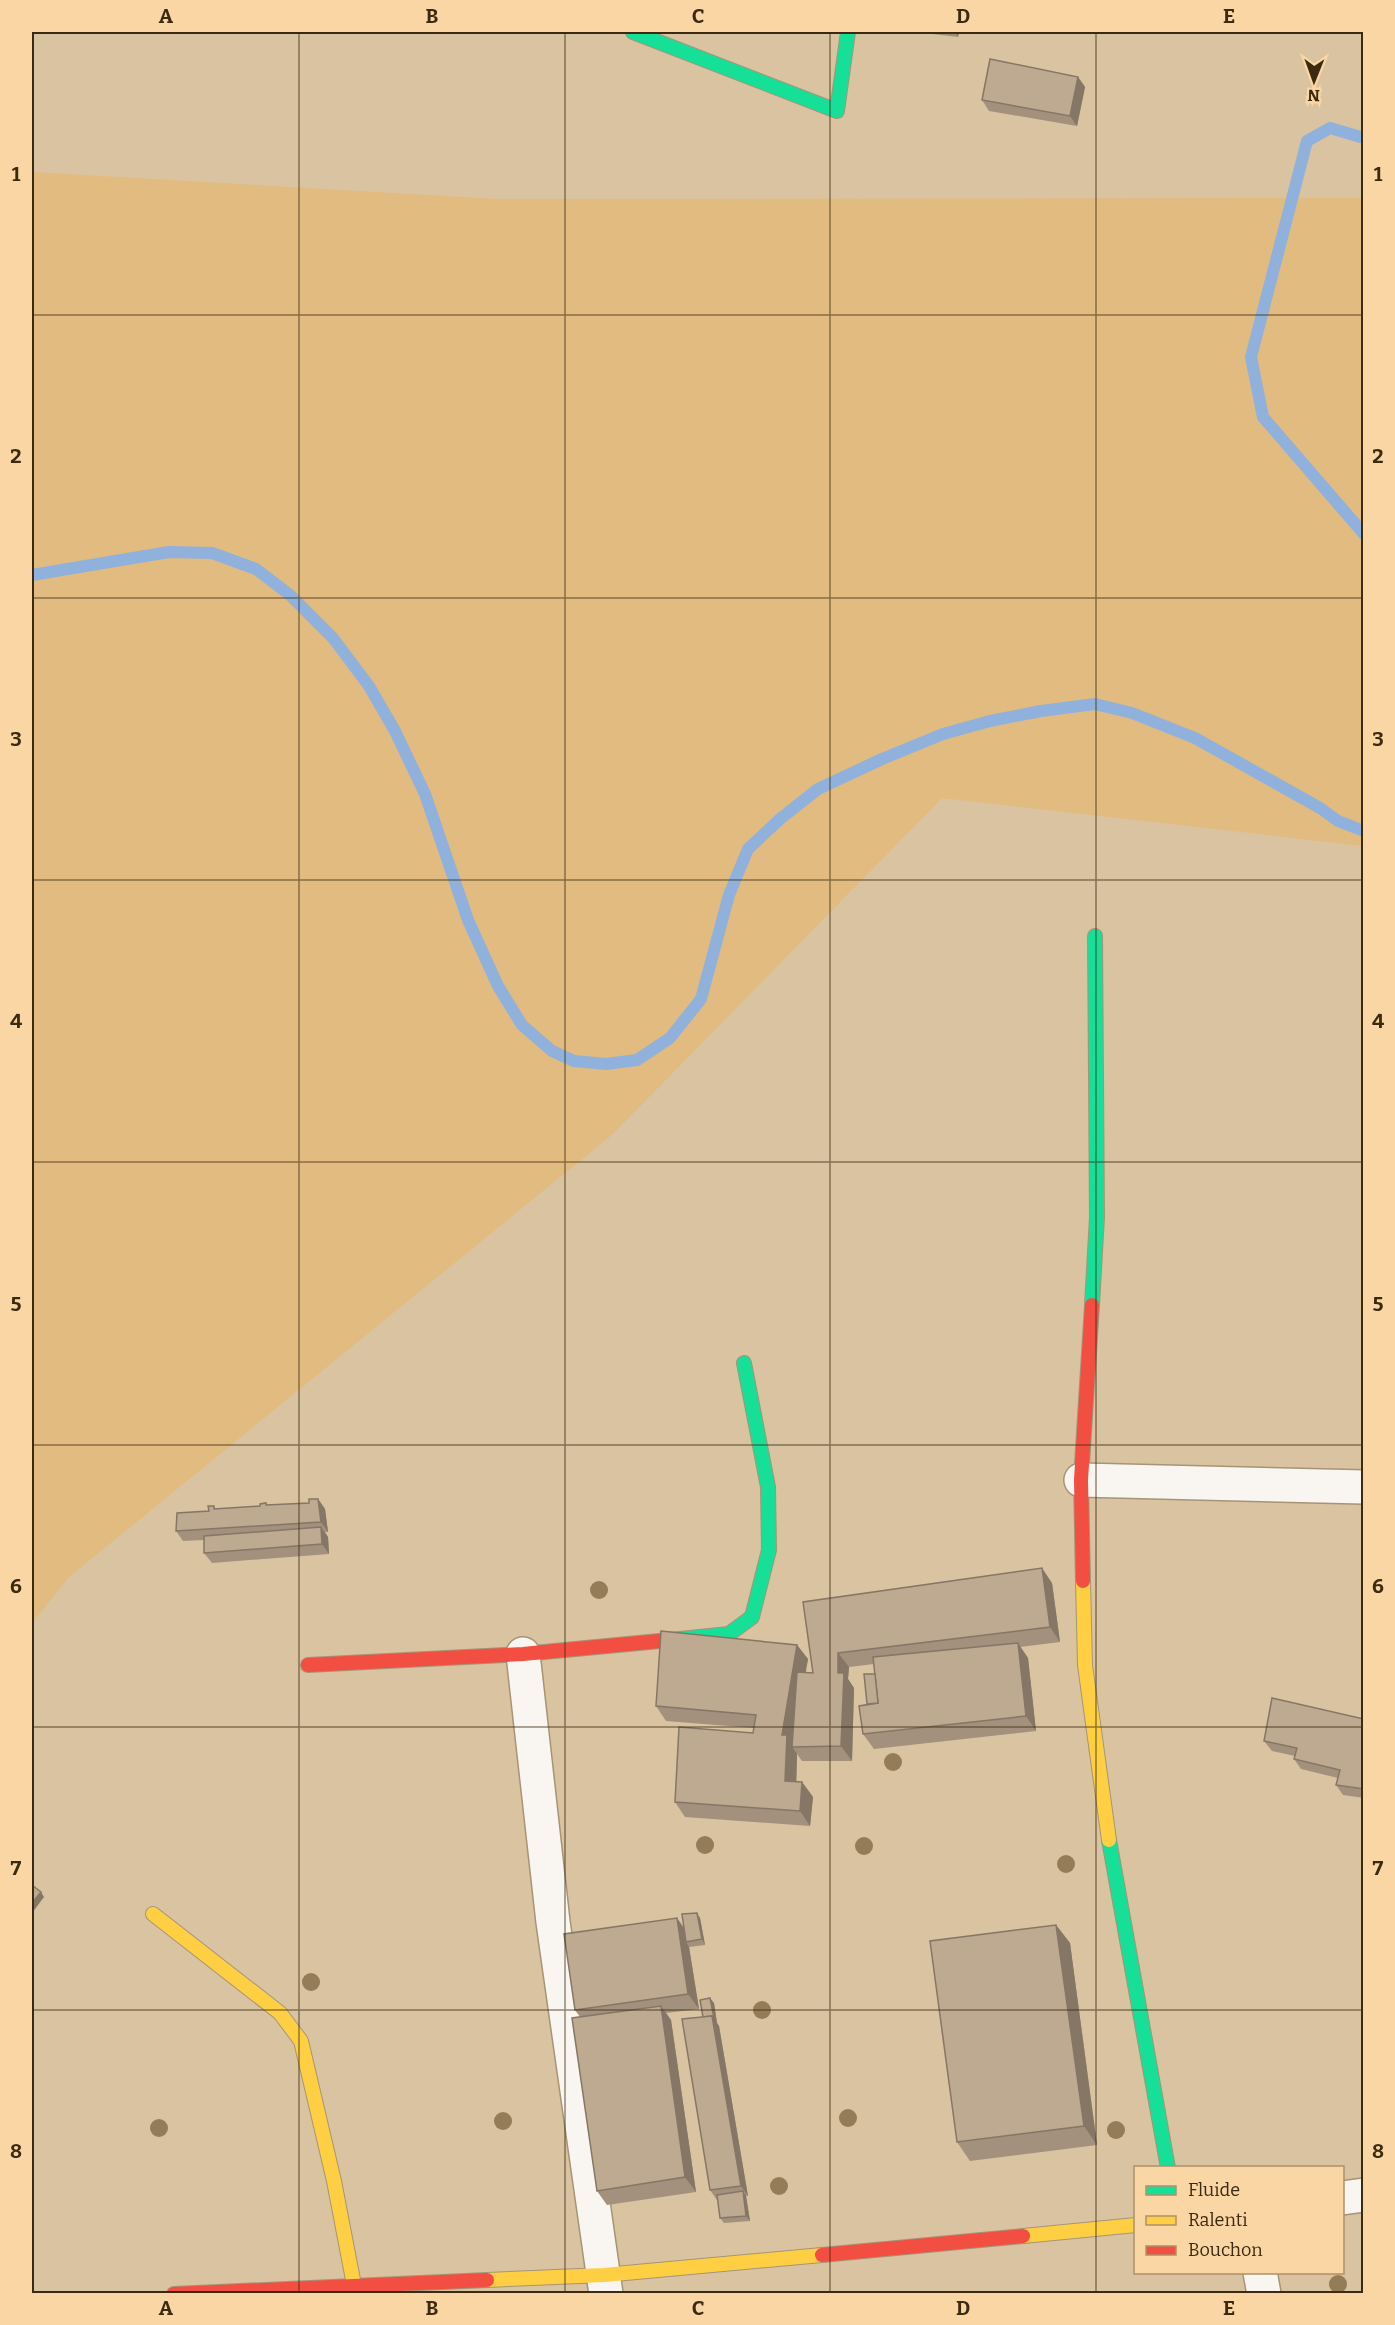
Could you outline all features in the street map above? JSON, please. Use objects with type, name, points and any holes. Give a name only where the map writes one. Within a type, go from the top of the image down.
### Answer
[{"type":"street","points":[[633,32],[837,111],[848,32]]},
{"type":"street","points":[[1095,936],[1097,1217],[1081,1480],[1085,1665],[1113,1869],[1168,2166]]},
{"type":"street","points":[[308,1665],[523,1654],[729,1634],[752,1617],[769,1550],[768,1487],[744,1363]]},
{"type":"street","points":[[1081,1480],[1364,1487]]},
{"type":"street","points":[[523,1654],[553,1922],[605,2284]]},
{"type":"street","points":[[153,1914],[280,2013],[301,2041],[334,2181],[354,2285]]},
{"type":"street","points":[[1344,2198],[1364,2195]]},
{"type":"street","points":[[174,2294],[354,2285],[605,2284],[1134,2225]]},
{"type":"street","points":[[1260,2274],[1263,2294]]},
{"type":"shaded area","points":[[32,172],[497,199],[1363,198],[1363,846],[942,798],[613,1134],[69,1577],[32,1623]]},
{"type":"building","points":[[990,59],[1078,77],[1070,116],[982,100]]},
{"type":"building","points":[[309,1499],[318,1499],[321,1522],[176,1531],[177,1513],[209,1511],[208,1506],[214,1506],[214,1509],[260,1506],[266,1503],[266,1505],[309,1503]]},
{"type":"building","points":[[321,1527],[322,1544],[204,1553],[204,1536]]},
{"type":"building","points":[[1042,1568],[1050,1627],[838,1653],[838,1673],[844,1673],[841,1746],[792,1747],[797,1672],[813,1673],[803,1602]]},
{"type":"building","points":[[661,1631],[797,1645],[782,1735],[787,1735],[785,1781],[802,1782],[800,1811],[675,1802],[679,1727],[753,1733],[756,1715],[656,1706]]},
{"type":"building","points":[[1018,1643],[1026,1716],[863,1734],[859,1706],[878,1703],[873,1657]]},
{"type":"building","points":[[864,1674],[875,1674],[878,1703],[867,1704]]},
{"type":"building","points":[[1272,1698],[1364,1719],[1364,1789],[1336,1785],[1340,1770],[1294,1759],[1297,1748],[1264,1741]]},
{"type":"building","points":[[32,1885],[41,1892],[32,1903]]},
{"type":"building","points":[[697,1913],[702,1939],[686,1942],[682,1914]]},
{"type":"building","points":[[677,1918],[688,1994],[575,2010],[564,1934]]},
{"type":"building","points":[[1056,1925],[1084,2126],[957,2142],[930,1941]]},
{"type":"building","points":[[710,1998],[714,2018],[712,2016],[703,2017],[700,2000]]},
{"type":"building","points":[[661,2006],[685,2177],[597,2191],[572,2018]]},
{"type":"building","points":[[712,2016],[741,2186],[710,2190],[682,2019]]},
{"type":"building","points":[[743,2191],[746,2216],[720,2218],[717,2195]]},
{"type":"waterway","points":[[1364,138],[1330,128],[1307,141],[1251,357],[1263,417],[1364,534]]},
{"type":"waterway","points":[[32,575],[169,552],[212,553],[256,569],[290,595],[333,638],[369,686],[395,731],[425,794],[468,920],[498,986],[522,1025],[552,1051],[574,1061],[606,1064],[637,1060],[670,1038],[701,999],[729,895],[748,849],[780,819],[818,789],[943,734],[990,721],[1095,704],[1132,713],[1195,738],[1320,808],[1338,821],[1364,831]]},
{"type":"traffic: fast","points":[[633,32],[837,111],[848,32]]},
{"type":"traffic: fast","points":[[1092,1305],[1097,1217],[1095,936]]},
{"type":"traffic: fast","points":[[670,1640],[729,1634],[752,1617],[769,1550],[768,1487],[744,1363]]},
{"type":"traffic: fast","points":[[1109,1840],[1168,2166]]},
{"type":"traffic: slow","points":[[1083,1581],[1085,1665],[1109,1840]]},
{"type":"traffic: slow","points":[[153,1914],[280,2013],[301,2041],[334,2181],[354,2285]]},
{"type":"traffic: slow","points":[[1023,2236],[1134,2225]]},
{"type":"traffic: slow","points":[[487,2280],[604,2275],[822,2255]]},
{"type":"traffic: jam","points":[[1083,1581],[1081,1480],[1092,1305]]},
{"type":"traffic: jam","points":[[308,1665],[523,1654],[670,1640]]},
{"type":"traffic: jam","points":[[822,2255],[1023,2236]]},
{"type":"traffic: jam","points":[[174,2294],[487,2280]]}]
